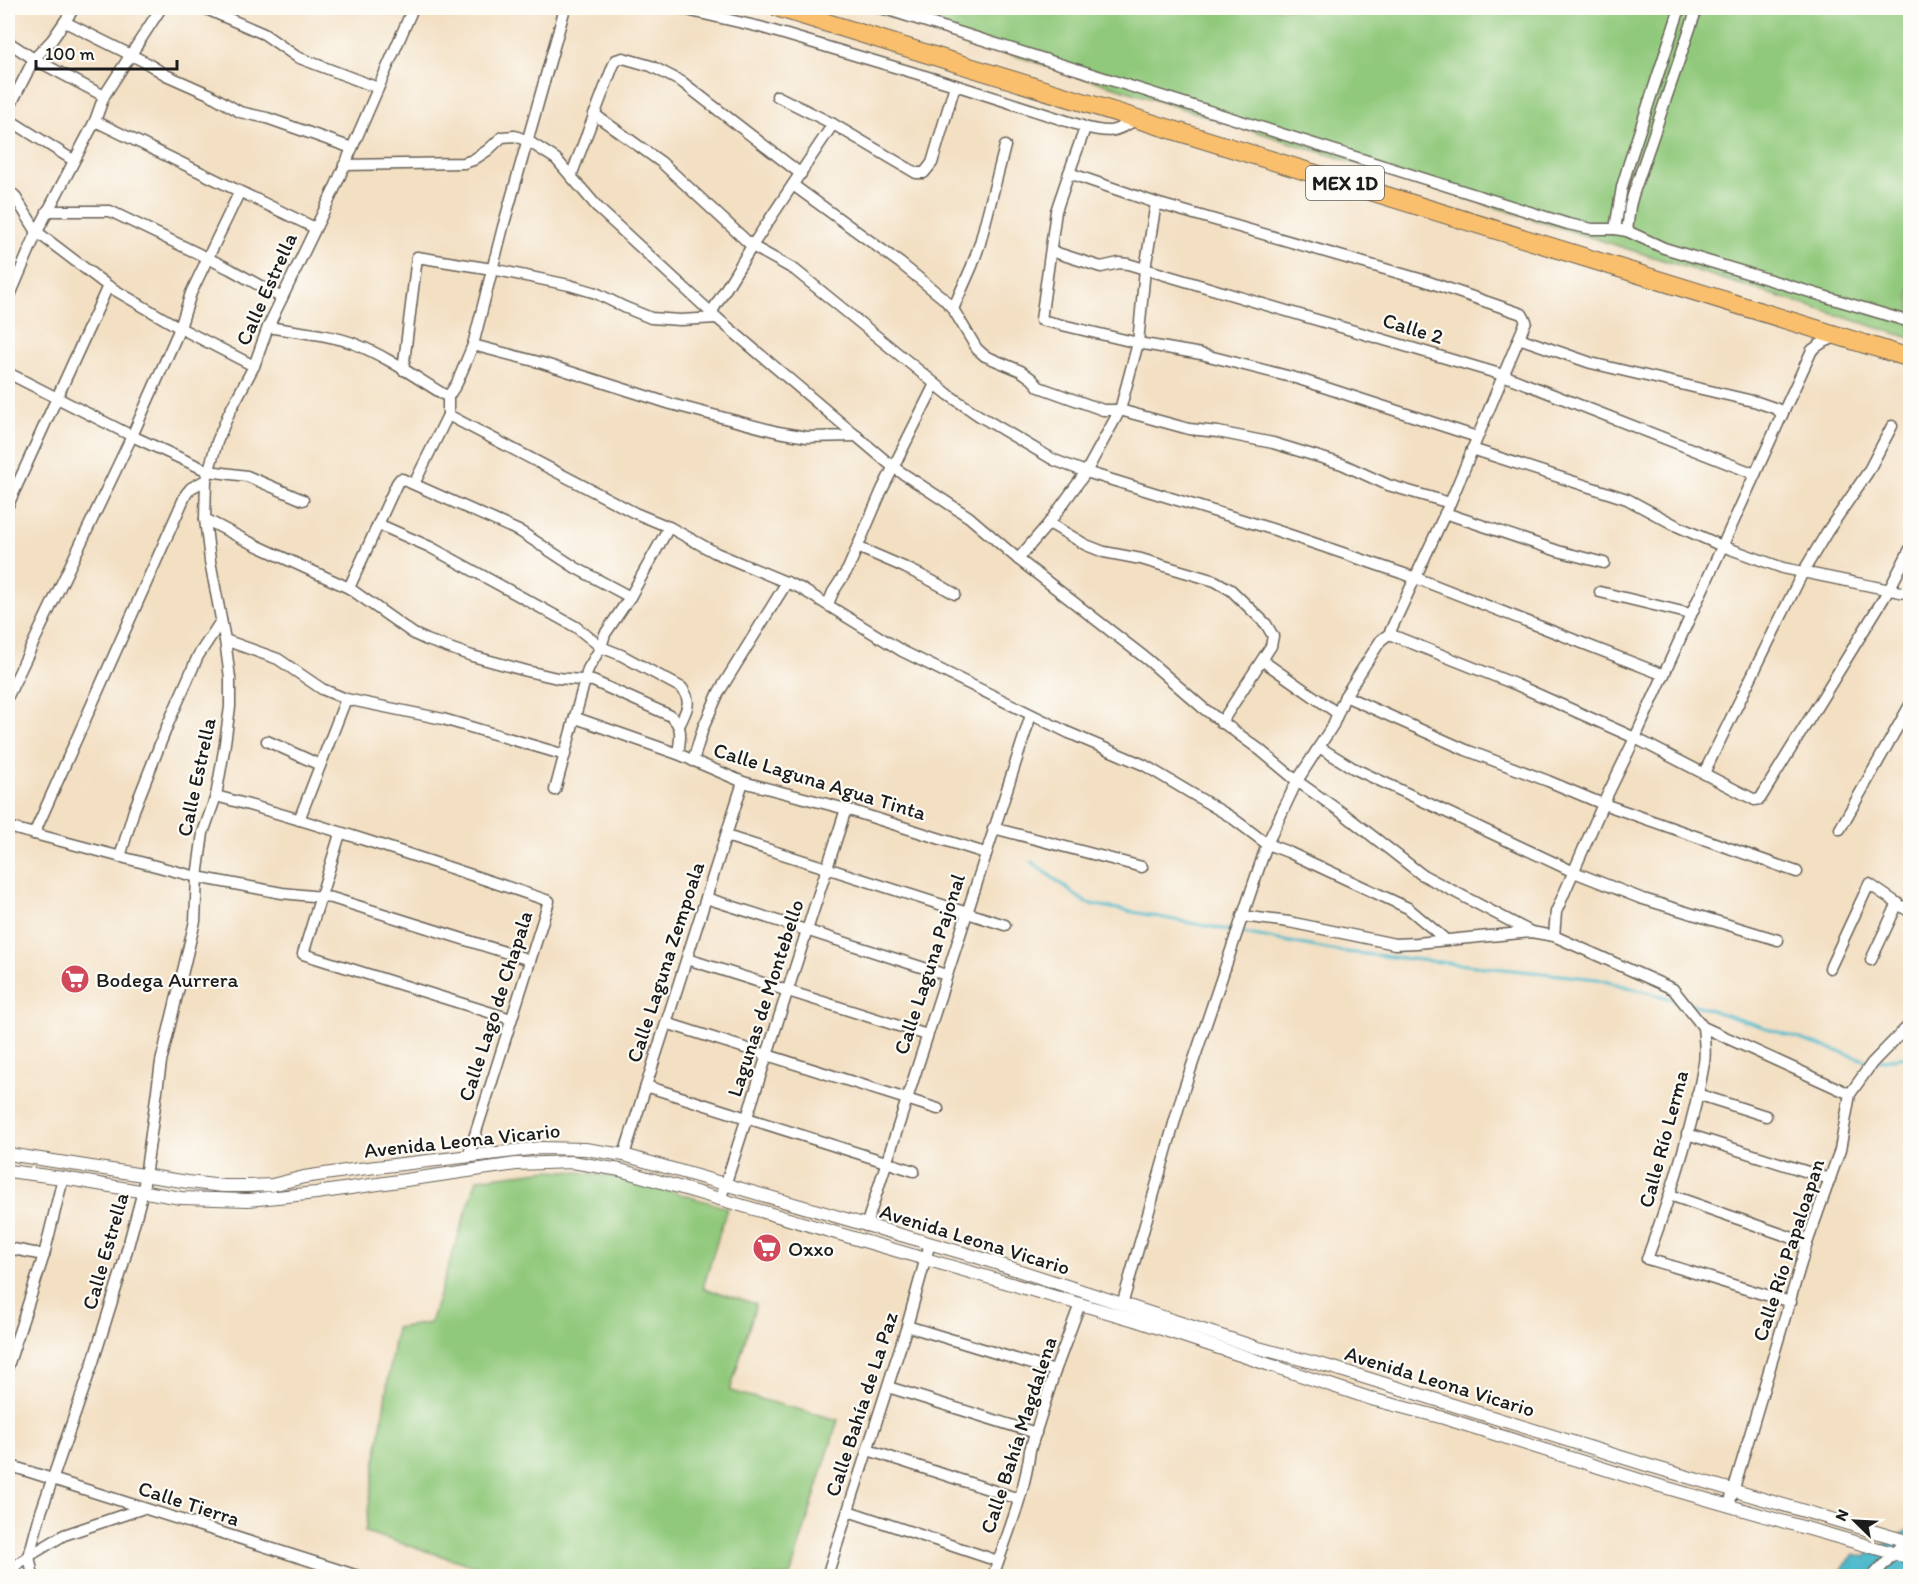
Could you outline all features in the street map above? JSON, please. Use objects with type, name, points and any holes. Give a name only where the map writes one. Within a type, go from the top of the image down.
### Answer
[{"type":"highway","name":"MEX 1D","points":[[779,8],[1911,358]]},
{"type":"street","points":[[8,110],[34,59],[52,40],[74,8]]},
{"type":"street","points":[[8,300],[37,232],[95,121],[104,96],[161,8]]},
{"type":"street","points":[[204,8],[264,34],[297,57],[378,88]]},
{"type":"street","name":"Calle Estrella","points":[[33,1576],[29,1556],[40,1515],[97,1351],[143,1191],[161,1062],[195,921],[197,877],[203,833],[216,796],[230,707],[230,678],[205,519],[207,476],[217,441],[229,413],[254,366],[268,327],[352,148],[413,8]]},
{"type":"street","points":[[414,484],[448,415],[448,397],[457,383],[473,345],[565,8]]},
{"type":"street","points":[[678,8],[760,27],[1102,132],[1113,132],[1138,119]]},
{"type":"street","points":[[882,8],[1568,224],[1592,229],[1627,231],[1664,248],[1911,322]]},
{"type":"street","points":[[1615,229],[1622,187],[1680,8]]},
{"type":"street","points":[[1627,231],[1633,195],[1696,8]]},
{"type":"street","points":[[65,22],[240,112],[267,118],[352,148]]},
{"type":"street","points":[[8,42],[34,59],[104,96]]},
{"type":"street","points":[[571,176],[613,66],[616,60],[623,58],[651,66],[682,82],[801,174]]},
{"type":"street","points":[[777,96],[833,124],[916,173],[924,173],[932,163],[955,85]]},
{"type":"street","points":[[594,114],[661,162],[752,246],[795,270],[935,384],[978,415],[1054,460],[1275,530],[1416,578],[1664,675]]},
{"type":"street","points":[[8,119],[74,160]]},
{"type":"street","points":[[95,121],[315,228]]},
{"type":"street","points":[[714,316],[752,246],[833,124]]},
{"type":"street","points":[[1084,127],[1056,211],[1041,320],[1138,343],[1201,354],[1299,379],[1477,437]]},
{"type":"street","points":[[344,165],[456,165],[473,160],[502,137],[515,136],[528,141],[556,159],[600,210],[714,316],[893,467],[969,517],[1018,559],[1148,660],[1221,723],[1260,750],[1297,781],[1344,814],[1421,874],[1531,932]]},
{"type":"street","points":[[953,309],[980,243],[1005,146]]},
{"type":"street","points":[[1069,173],[1156,203],[1423,280],[1522,314],[1526,321],[1447,508],[1389,634],[1381,640],[1345,696],[1333,725],[1297,781],[1267,844],[1183,1092],[1122,1305]]},
{"type":"street","points":[[793,185],[900,262],[943,297],[953,309],[977,349],[985,356],[1021,371],[1032,378],[1039,387],[1103,410],[1120,410],[1189,429],[1218,432],[1273,443],[1342,464],[1388,485],[1558,551],[1604,563]]},
{"type":"street","points":[[8,192],[14,195],[37,232],[108,286],[180,328],[254,366]]},
{"type":"street","points":[[8,696],[132,436],[180,328],[191,293],[239,193]]},
{"type":"street","points":[[1018,559],[1049,523],[1086,472],[1120,410],[1138,343],[1145,268],[1156,203]]},
{"type":"street","points":[[47,211],[110,211],[208,258],[282,298]]},
{"type":"street","name":"Calle 2","points":[[1051,251],[1101,267],[1119,263],[1145,268],[1503,375],[1755,474]]},
{"type":"street","points":[[403,370],[417,257],[569,285],[596,293],[651,318],[680,320],[714,316]]},
{"type":"street","points":[[8,505],[108,286]]},
{"type":"street","points":[[268,327],[353,343],[374,352],[448,397]]},
{"type":"street","points":[[1554,936],[1556,912],[1603,804],[1812,350],[1839,336]]},
{"type":"street","points":[[1519,338],[1591,363],[1757,402],[1777,409],[1782,415]]},
{"type":"street","points":[[473,345],[542,363],[671,404],[778,432],[807,437],[857,436]]},
{"type":"street","points":[[8,373],[207,476],[247,476],[303,500]]},
{"type":"street","points":[[828,604],[832,592],[848,569],[893,467],[935,384]]},
{"type":"street","points":[[448,415],[716,553],[801,588],[902,651],[1031,715],[1144,765],[1231,817],[1267,844],[1408,908],[1446,940]]},
{"type":"street","points":[[1704,773],[1803,572],[1868,472],[1892,426]]},
{"type":"street","points":[[1472,449],[1627,499],[1677,526],[1722,546],[1783,568],[1911,594]]},
{"type":"street","points":[[34,834],[186,494],[207,476]]},
{"type":"street","points":[[349,588],[400,479],[521,532],[576,568],[630,597]]},
{"type":"street","points":[[205,519],[349,588],[414,634],[427,640],[472,656],[527,671],[600,684],[671,716],[681,730],[678,754]]},
{"type":"street","points":[[1049,523],[1086,545],[1104,552],[1215,581],[1231,590],[1266,624],[1272,636],[1271,646],[1221,723]]},
{"type":"street","points":[[378,524],[430,547],[576,627],[600,647],[621,655],[682,688],[689,702],[679,726]]},
{"type":"street","points":[[555,790],[588,669],[605,634],[630,597],[669,527]]},
{"type":"street","points":[[857,547],[910,569],[955,594]]},
{"type":"street","points":[[1389,634],[1517,685],[1635,738],[1755,800],[1763,796],[1890,588],[1911,549]]},
{"type":"street","points":[[693,761],[703,728],[719,692],[787,582]]},
{"type":"street","points":[[1600,592],[1691,614]]},
{"type":"street","points":[[120,857],[134,810],[168,724],[198,656],[221,621]]},
{"type":"street","points":[[225,640],[278,659],[322,689],[346,699],[443,719],[565,755]]},
{"type":"street","points":[[1263,661],[1337,713]]},
{"type":"street","points":[[1345,696],[1466,750],[1603,804],[1797,872]]},
{"type":"street","points":[[299,820],[346,699]]},
{"type":"street","points":[[1840,828],[1911,705]]},
{"type":"street","name":"Calle Laguna Pajonal","points":[[866,1226],[1031,715]]},
{"type":"street","name":"Calle Laguna Agua Tinta","points":[[576,718],[678,754],[743,782],[846,809],[985,853]]},
{"type":"street","points":[[267,741],[320,765]]},
{"type":"street","points":[[1319,747],[1353,768],[1574,872],[1640,898],[1778,940]]},
{"type":"street","name":"Calle Laguna Zempoala","points":[[624,1155],[743,782]]},
{"type":"street","points":[[216,796],[340,834],[303,954],[511,1019]]},
{"type":"street","name":"Lagunas de Montebello","points":[[721,1198],[846,809]]},
{"type":"street","points":[[8,827],[197,877],[282,894],[332,898],[530,960]]},
{"type":"street","points":[[993,828],[1142,867]]},
{"type":"street","name":"Calle Lago de Chapala","points":[[340,834],[549,901],[468,1157]]},
{"type":"street","points":[[726,836],[1005,925]]},
{"type":"street","points":[[1830,968],[1869,884],[1911,912]]},
{"type":"street","points":[[706,898],[946,975]]},
{"type":"street","points":[[1871,960],[1898,903]]},
{"type":"street","points":[[1242,916],[1289,922],[1395,944],[1531,932],[1554,936],[1673,988],[1704,1027],[1850,1094]]},
{"type":"street","points":[[687,959],[927,1035]]},
{"type":"street","points":[[666,1023],[938,1110]]},
{"type":"street","name":"Calle Río Papaloapan","points":[[1729,1505],[1808,1243],[1840,1150],[1850,1094],[1872,1063],[1911,1024]]},
{"type":"street","name":"Calle Río Lerma","points":[[1704,1027],[1704,1061],[1697,1094],[1670,1195],[1647,1259],[1791,1302]]},
{"type":"street","points":[[646,1086],[914,1171]]},
{"type":"street","points":[[1697,1094],[1766,1116]]},
{"type":"street","points":[[1687,1134],[1830,1179]]},
{"type":"street","name":"Avenida Leona Vicario","points":[[8,1154],[223,1186],[272,1185],[304,1177],[512,1151],[560,1148],[624,1155],[998,1263],[1255,1347],[1442,1400],[1650,1466],[1908,1541]]},
{"type":"street","name":"Avenida Leona Vicario","points":[[8,1171],[181,1198],[248,1200],[316,1193],[516,1164],[572,1162],[621,1170],[1138,1321],[1375,1400],[1444,1418],[1643,1481],[1911,1558]]},
{"type":"street","points":[[8,1366],[44,1255],[63,1178]]},
{"type":"street","points":[[1670,1195],[1808,1243]]},
{"type":"street","name":"Calle Bahía de La Paz","points":[[828,1576],[907,1326],[930,1243]]},
{"type":"street","points":[[8,1248],[44,1255]]},
{"type":"street","name":"Calle Bahía Magdalena","points":[[993,1576],[1019,1499],[1030,1450],[1055,1371],[1080,1304]]},
{"type":"street","points":[[907,1326],[1055,1371]]},
{"type":"street","points":[[888,1387],[1036,1433]]},
{"type":"street","points":[[868,1450],[1019,1499]]},
{"type":"street","name":"Calle Tierra","points":[[8,1464],[141,1509],[355,1575]]},
{"type":"street","points":[[8,1571],[64,1535],[141,1509]]},
{"type":"street","points":[[848,1511],[998,1562]]},
{"type":"street","points":[[1873,1576],[1908,1541]]},
{"type":"street","points":[[335,1576],[355,1575]]},
{"type":"green space","points":[[864,8],[1910,8],[1910,338]]},
{"type":"green space","points":[[548,1170],[617,1178],[661,1188],[727,1208],[703,1288],[756,1304],[730,1391],[838,1420],[790,1576],[507,1576],[365,1532],[396,1328],[430,1323],[477,1179]]},
{"type":"water","points":[[1910,1529],[1910,1576],[1833,1576],[1840,1572],[1854,1554],[1865,1557]]},
{"type":"waterway","points":[[1032,862],[1086,903],[1337,951],[1597,979],[1676,1000]]},
{"type":"waterway","points":[[1689,1003],[1871,1062]]},
{"type":"waterway","points":[[1880,1061],[1910,1055]]},
{"type":"place","name":"Bodega Aurrera","points":[[75,979]]},
{"type":"place","name":"Oxxo","points":[[767,1248]]}]
